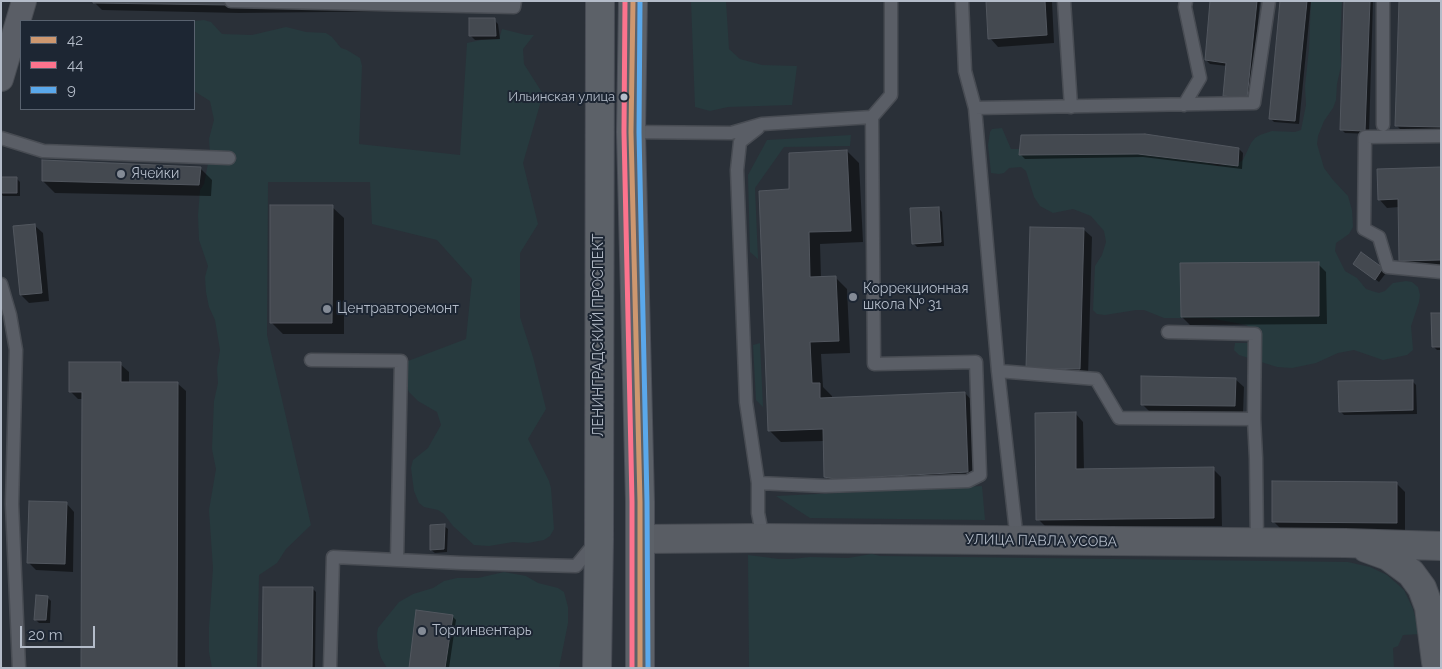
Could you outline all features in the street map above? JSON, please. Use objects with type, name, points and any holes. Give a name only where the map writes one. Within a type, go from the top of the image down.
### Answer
[{"type":"main road","name":"ЛЕНИНГРАДСКИЙ ПРОСПЕКТ","points":[[597,668],[600,1]]},
{"type":"main road","points":[[633,1],[631,132],[640,539],[640,668]]},
{"type":"main road","points":[[599,539],[640,539]]},
{"type":"street","points":[[1,79],[24,1]]},
{"type":"street","name":"УЛИЦА ПАВЛА УСОВА","points":[[640,539],[760,538],[1257,542],[1441,546]]},
{"type":"street","points":[[1344,543],[1367,548],[1388,556],[1410,573],[1422,588],[1429,607],[1438,656]]},
{"type":"lane","points":[[231,1],[514,7],[514,1]]},
{"type":"lane","points":[[758,482],[825,486],[968,481],[980,475],[976,362],[874,364],[872,117],[891,95],[891,1]]},
{"type":"lane","points":[[962,1],[965,71],[975,108],[998,371],[1016,532],[1015,540]]},
{"type":"lane","points":[[1064,1],[1071,107]]},
{"type":"lane","points":[[1184,105],[1200,78],[1186,1]]},
{"type":"lane","points":[[975,108],[1254,104],[1269,1]]},
{"type":"lane","points":[[1383,1],[1383,125]]},
{"type":"lane","points":[[631,132],[731,133],[762,124],[872,117]]},
{"type":"lane","points":[[760,538],[758,482],[746,402],[737,170],[740,142],[762,124]]},
{"type":"lane","points":[[1441,136],[1365,137],[1364,229],[1379,238],[1388,267],[1441,272]]},
{"type":"lane","points":[[1,138],[43,152],[229,158]]},
{"type":"lane","points":[[1,284],[10,315],[16,350],[12,504],[19,668]]},
{"type":"lane","points":[[1168,332],[1255,334],[1254,419],[1257,542]]},
{"type":"lane","points":[[312,360],[401,361],[397,560]]},
{"type":"lane","points":[[998,371],[1096,379],[1119,418],[1254,419]]},
{"type":"lane","points":[[330,668],[333,557],[576,566],[599,539]]},
{"type":"green space","points":[[691,1],[726,1],[729,49],[740,59],[762,65],[797,66],[792,105],[728,107],[710,111],[695,107]]},
{"type":"green space","points":[[1311,1],[1342,1],[1341,66],[1336,100],[1324,121],[1317,144],[1324,168],[1348,196],[1352,210],[1353,227],[1349,234],[1336,243],[1335,251],[1345,271],[1357,278],[1366,289],[1379,293],[1385,291],[1393,283],[1406,281],[1412,282],[1418,287],[1419,302],[1411,326],[1413,350],[1407,355],[1383,360],[1354,350],[1338,353],[1316,363],[1292,368],[1277,367],[1239,355],[1234,350],[1235,343],[1255,341],[1252,328],[1246,325],[1209,318],[1164,318],[1144,310],[1105,315],[1097,314],[1093,310],[1095,266],[1102,255],[1106,242],[1104,231],[1091,216],[1073,209],[1053,213],[1040,206],[1034,197],[1026,171],[1021,167],[1009,168],[1004,173],[999,174],[991,173],[988,145],[992,129],[1002,128],[1011,149],[1049,146],[1192,158],[1218,166],[1238,163],[1243,160],[1251,143],[1260,135],[1272,131],[1295,132],[1301,130],[1306,105],[1305,86]]},
{"type":"green space","points":[[204,20],[211,22],[222,34],[252,35],[286,27],[306,32],[326,33],[341,48],[360,58],[362,66],[359,144],[460,155],[467,43],[499,39],[502,29],[534,35],[523,49],[524,64],[543,94],[523,163],[538,224],[520,253],[520,317],[533,357],[546,409],[528,439],[551,488],[554,529],[550,536],[544,540],[489,546],[474,545],[453,526],[444,514],[438,510],[424,507],[419,503],[414,491],[411,468],[413,460],[428,448],[441,425],[437,412],[418,401],[409,392],[406,385],[408,361],[466,339],[472,279],[437,240],[372,224],[370,182],[268,182],[267,335],[311,525],[286,549],[277,563],[259,575],[257,668],[212,668],[209,652],[213,568],[209,510],[216,469],[212,449],[214,401],[218,383],[217,369],[220,350],[215,320],[209,307],[206,292],[205,277],[208,266],[199,240],[200,190],[204,184],[210,153],[209,139],[214,120],[210,101],[195,92],[195,21]]},
{"type":"green space","points":[[851,135],[850,146],[784,147],[755,188],[758,259],[750,252],[748,175],[767,140]]},
{"type":"green space","points":[[760,343],[763,407],[756,400],[753,345]]},
{"type":"green space","points":[[982,486],[985,520],[810,518],[776,496]]},
{"type":"green space","points":[[872,554],[880,556],[1348,562],[1370,567],[1387,575],[1404,590],[1413,609],[1420,634],[1403,635],[1398,646],[1393,648],[1394,668],[749,668],[748,555],[792,559],[810,557],[848,558]]},
{"type":"green space","points":[[504,572],[526,576],[538,583],[558,588],[564,592],[568,607],[568,623],[559,668],[387,668],[378,648],[378,628],[399,602],[413,594],[433,588],[444,581],[457,578],[478,578]]},
{"type":"building","points":[[93,1],[496,1],[230,5],[93,3]]},
{"type":"building","points":[[986,1],[1045,1],[1047,35],[988,39]]},
{"type":"building","points":[[1210,1],[1257,1],[1247,98],[1223,96],[1226,63],[1205,60]]},
{"type":"building","points":[[1280,1],[1307,1],[1295,121],[1269,119]]},
{"type":"building","points":[[1344,1],[1370,1],[1365,131],[1340,130]]},
{"type":"building","points":[[1399,1],[1441,1],[1441,127],[1395,126]]},
{"type":"building","points":[[469,18],[495,18],[496,36],[469,36]]},
{"type":"building","points":[[1145,134],[1239,148],[1238,166],[1138,154],[1019,155],[1021,135]]},
{"type":"building","points":[[847,150],[851,231],[809,232],[810,277],[836,276],[839,341],[810,342],[812,383],[820,383],[820,398],[965,392],[968,472],[835,479],[824,477],[823,429],[768,431],[759,191],[789,189],[789,153]]},
{"type":"building","name":"Ячейки","points":[[42,160],[201,167],[199,185],[42,181]]},
{"type":"building","points":[[1441,167],[1441,260],[1399,261],[1398,199],[1378,200],[1377,169]]},
{"type":"building","points":[[1,177],[17,177],[17,193],[1,193]]},
{"type":"building","points":[[270,205],[333,205],[332,323],[270,323]]},
{"type":"building","points":[[939,207],[941,242],[912,244],[910,208]]},
{"type":"building","points":[[35,224],[42,293],[20,295],[13,226]]},
{"type":"building","points":[[1030,227],[1084,228],[1080,369],[1026,368]]},
{"type":"building","points":[[1361,252],[1383,268],[1375,280],[1353,264]]},
{"type":"building","points":[[1319,262],[1319,316],[1181,317],[1180,263]]},
{"type":"building","points":[[1431,313],[1441,313],[1441,347],[1432,347]]},
{"type":"building","points":[[69,362],[121,362],[121,382],[178,382],[177,668],[81,668],[82,392],[69,392]]},
{"type":"building","points":[[1141,376],[1236,378],[1235,406],[1141,405]]},
{"type":"building","points":[[1413,380],[1413,410],[1339,412],[1338,381]]},
{"type":"building","points":[[1076,412],[1076,469],[1214,467],[1214,518],[1036,520],[1035,413]]},
{"type":"building","points":[[1272,481],[1397,482],[1397,523],[1272,522]]},
{"type":"building","points":[[29,501],[67,502],[65,564],[27,563]]},
{"type":"building","points":[[445,524],[444,549],[430,550],[430,525]]},
{"type":"building","points":[[263,587],[313,587],[312,668],[262,668]]},
{"type":"building","points":[[36,595],[48,596],[46,620],[34,620]]},
{"type":"building","points":[[416,610],[453,615],[445,668],[409,668]]},
{"type":"transit line","name":"44","points":[[625,1],[624,132],[632,502],[632,668]]},
{"type":"transit line","name":"42","points":[[633,1],[631,132],[640,502],[640,668]]},
{"type":"transit line","name":"9","points":[[640,1],[639,132],[647,502],[648,668]]},
{"type":"place","name":"Ильинская улица","points":[[624,97]]},
{"type":"place","name":"Ячейки","points":[[121,174]]},
{"type":"place","name":"Коррекционная школа № 31","points":[[853,297]]},
{"type":"place","name":"Центравторемонт","points":[[327,309]]},
{"type":"place","name":"Торгинвентарь","points":[[422,631]]}]
